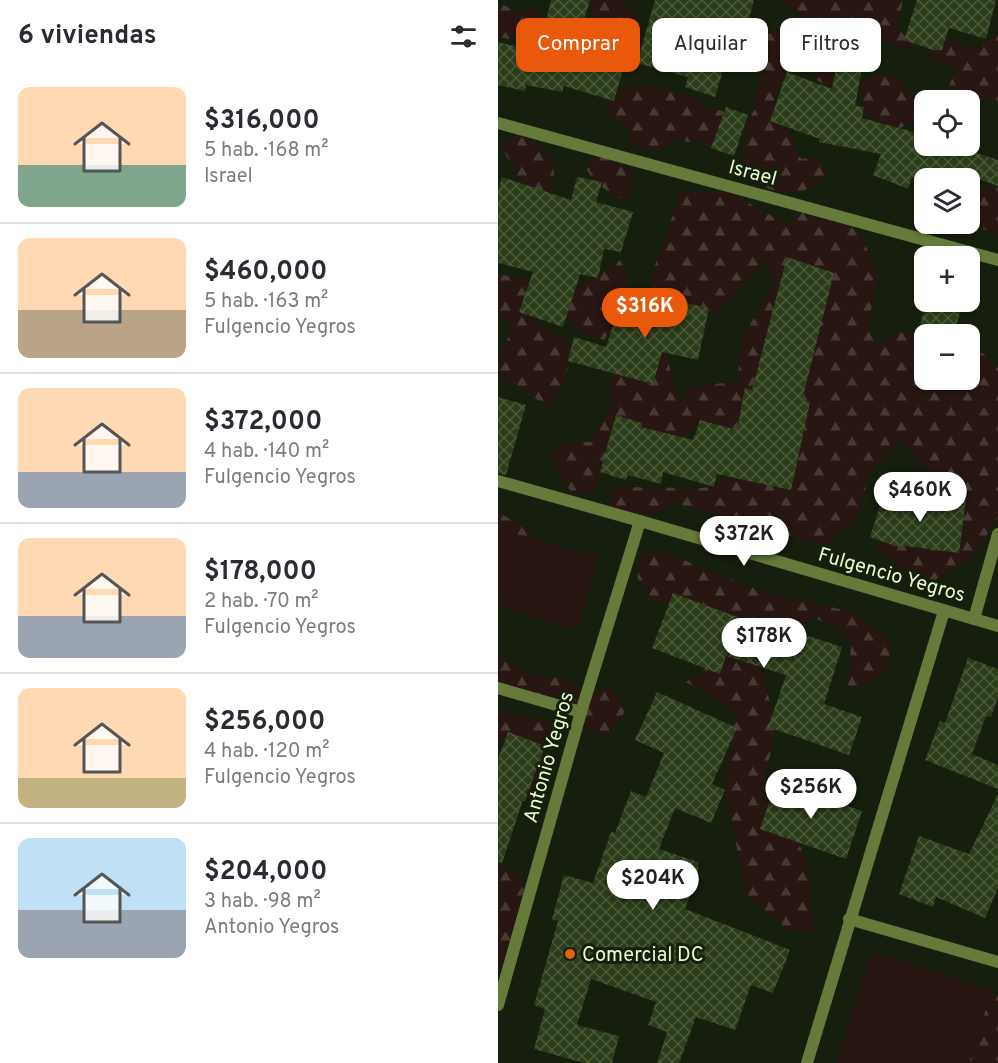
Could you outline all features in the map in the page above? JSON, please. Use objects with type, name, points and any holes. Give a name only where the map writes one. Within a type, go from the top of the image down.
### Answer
[{"type":"street","name":"Israel","points":[[498,123],[998,260]]},
{"type":"street","name":"Fulgencio Yegros","points":[[498,481],[998,626]]},
{"type":"street","name":"Antonio Yegros","points":[[498,1004],[581,712],[640,521]]},
{"type":"street","points":[[974,619],[998,534]]},
{"type":"street","points":[[807,1063],[944,611]]},
{"type":"street","points":[[498,688],[581,712]]},
{"type":"street","points":[[849,919],[998,962]]},
{"type":"green space","points":[[592,0],[621,0],[638,18],[592,18],[590,11]]},
{"type":"green space","points":[[783,0],[903,0],[897,27],[909,37],[913,48],[881,39],[881,18],[810,18],[790,9]]},
{"type":"green space","points":[[503,5],[520,13],[530,8],[542,15],[543,18],[516,18],[516,36],[507,39],[498,36],[498,8]]},
{"type":"green space","points":[[780,28],[780,72],[792,72],[778,92],[776,112],[791,136],[801,159],[817,157],[828,171],[819,182],[798,192],[774,190],[739,173],[745,154],[746,127],[755,109],[754,94],[761,80],[756,72],[768,72],[768,34]]},
{"type":"green space","points":[[998,34],[998,102],[980,101],[980,90],[948,90],[956,67],[948,67],[929,59],[931,42],[946,36],[967,48],[981,51],[982,43]]},
{"type":"green space","points":[[813,72],[842,72],[828,87],[817,80]]},
{"type":"green space","points":[[879,74],[897,75],[902,84],[914,95],[914,122],[898,129],[872,119],[865,110],[860,83]]},
{"type":"green space","points":[[641,83],[694,98],[707,108],[727,112],[721,147],[714,151],[697,140],[690,142],[670,138],[667,149],[644,148],[632,143],[625,124],[611,117],[608,103],[624,89]]},
{"type":"green space","points":[[515,135],[535,143],[548,156],[554,173],[549,194],[530,188],[517,176],[513,163],[507,157],[502,144]]},
{"type":"green space","points":[[604,156],[621,162],[631,170],[632,184],[629,196],[618,199],[592,179],[587,170],[590,159]]},
{"type":"green space","points":[[989,184],[998,188],[998,233],[980,227],[980,194]]},
{"type":"green space","points":[[681,192],[728,192],[789,225],[802,207],[824,207],[861,234],[879,277],[868,322],[875,345],[899,333],[914,331],[914,390],[980,390],[980,353],[998,368],[998,517],[972,558],[933,581],[910,577],[876,548],[885,505],[955,527],[953,481],[932,472],[900,441],[870,473],[857,518],[824,546],[676,503],[656,514],[611,511],[612,487],[704,488],[725,480],[742,464],[743,438],[697,423],[684,442],[617,425],[593,493],[571,492],[548,455],[568,442],[591,442],[612,404],[611,380],[631,317],[668,333],[667,358],[680,403],[692,386],[737,382],[742,338],[776,281],[764,262],[718,312],[672,315],[652,298],[651,276]]},
{"type":"green space","points":[[620,260],[626,273],[630,294],[624,311],[604,340],[582,333],[549,299],[526,303],[536,323],[574,346],[562,389],[549,407],[498,374],[498,356],[513,329],[498,312],[498,274],[577,288]]},
{"type":"green space","points":[[498,512],[531,532],[530,544],[498,553]]},
{"type":"green space","points":[[498,529],[598,557],[578,630],[498,607]]},
{"type":"green space","points":[[643,553],[666,553],[763,592],[853,612],[891,642],[888,668],[871,683],[848,688],[851,644],[836,627],[814,618],[770,638],[761,667],[777,731],[765,774],[807,861],[814,931],[790,931],[747,896],[725,790],[736,711],[686,682],[705,669],[727,627],[651,599],[637,577]]},
{"type":"green space","points":[[498,655],[530,675],[561,678],[588,691],[611,687],[627,709],[606,738],[585,726],[555,694],[544,699],[498,696]]},
{"type":"green space","points":[[498,712],[553,722],[545,746],[549,798],[498,804],[533,751],[514,734],[498,740]]},
{"type":"green space","points":[[498,865],[526,881],[508,959],[498,965]]},
{"type":"green space","points":[[872,951],[992,990],[969,1063],[836,1063]]},
{"type":"green space","points":[[998,994],[998,1063],[953,1063],[978,1004]]},
{"type":"building","points":[[551,0],[590,0],[585,18],[547,18]]},
{"type":"building","points":[[655,0],[754,0],[749,18],[652,18],[652,67],[640,64],[640,52]]},
{"type":"building","points":[[917,0],[996,0],[986,39],[949,28],[942,50],[933,50],[904,40]]},
{"type":"building","points":[[498,42],[516,46],[516,72],[622,72],[614,101],[564,86],[562,92],[526,85],[525,91],[498,85]]},
{"type":"building","points":[[670,72],[722,72],[715,97],[685,87],[688,77]]},
{"type":"building","points":[[787,72],[832,89],[835,72],[861,72],[855,106],[864,107],[862,118],[914,132],[914,156],[980,154],[998,160],[998,186],[980,180],[980,168],[914,168],[914,178],[908,189],[873,175],[881,154],[819,142],[820,139],[770,121]]},
{"type":"building","points":[[726,107],[748,115],[734,156],[711,148]]},
{"type":"building","points":[[502,177],[571,200],[577,177],[602,182],[596,202],[633,212],[621,252],[604,249],[598,278],[580,274],[563,327],[519,312],[533,272],[498,263],[498,190]]},
{"type":"building","points":[[787,257],[834,273],[802,400],[810,402],[791,490],[717,474],[714,487],[663,472],[661,484],[628,475],[626,480],[600,472],[616,415],[642,423],[641,427],[693,440],[700,420],[737,430],[745,388],[752,390]]},
{"type":"building","points":[[622,297],[669,312],[672,300],[709,308],[698,360],[662,352],[653,384],[568,361],[574,337],[606,347]]},
{"type":"building","points":[[924,312],[960,312],[957,324],[920,324]]},
{"type":"building","points":[[498,397],[526,405],[506,475],[498,473]]},
{"type":"building","points":[[885,490],[930,506],[932,495],[966,500],[959,553],[899,545],[898,547],[870,537]]},
{"type":"building","points":[[673,593],[740,618],[737,627],[801,648],[805,635],[842,647],[824,704],[862,717],[849,755],[768,727],[786,675],[726,656],[720,674],[652,648]]},
{"type":"building","points":[[968,658],[998,669],[998,698],[991,717],[986,716],[972,754],[998,765],[998,789],[925,760],[940,721],[945,723]]},
{"type":"building","points":[[657,692],[737,728],[712,784],[725,790],[711,823],[675,808],[659,849],[698,862],[698,871],[685,909],[790,950],[773,993],[751,985],[735,1030],[696,1017],[679,1063],[657,1063],[667,1032],[648,1025],[656,1002],[591,979],[577,1025],[619,1036],[612,1063],[584,1063],[534,1049],[545,1009],[534,1005],[558,921],[552,919],[564,875],[593,883],[611,832],[615,833],[631,791],[646,797],[664,753],[635,740]]},
{"type":"building","points":[[508,732],[545,746],[525,801],[523,800],[502,863],[498,862],[498,759]]},
{"type":"building","points":[[776,782],[862,811],[846,859],[760,829]]},
{"type":"building","points":[[998,794],[998,888],[985,918],[936,897],[933,907],[899,894],[919,836],[969,854]]},
{"type":"place","name":"Comercial DC","points":[[570,954]]}]
